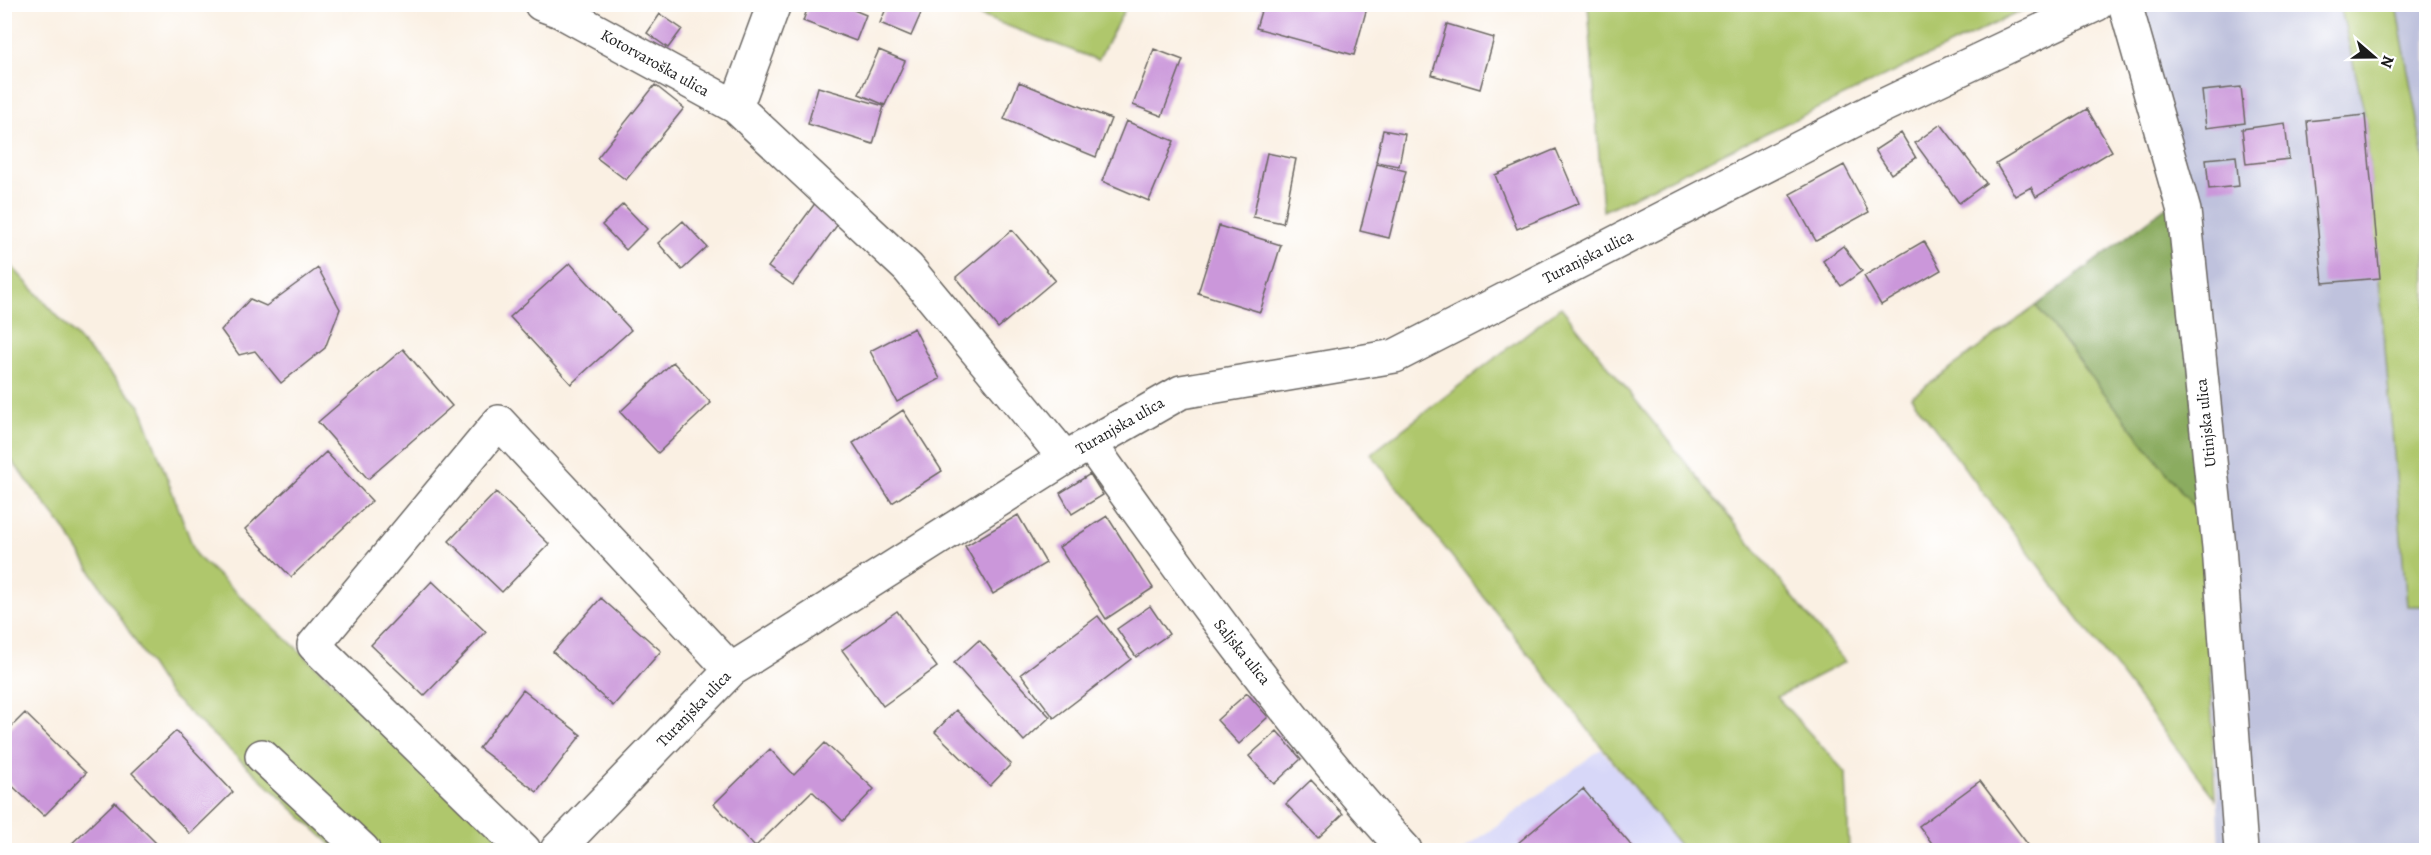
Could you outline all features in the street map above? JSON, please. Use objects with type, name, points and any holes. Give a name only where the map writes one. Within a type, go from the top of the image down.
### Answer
[{"type":"street","name":"Kotorvaroška ulica","points":[[541,4],[560,11],[736,107]]},
{"type":"street","points":[[736,107],[774,4]]},
{"type":"street","name":"Turanjska ulica","points":[[557,850],[731,670],[1078,452],[1181,392],[1395,356],[1872,111],[2097,4]]},
{"type":"street","name":"Utinjska ulica","points":[[2125,4],[2184,211],[2219,547],[2241,850]]},
{"type":"street","name":"Turanjska ulica","points":[[736,107],[908,268],[1078,452]]},
{"type":"street","points":[[524,850],[314,645],[499,422],[731,670]]},
{"type":"street","name":"Saljska ulica","points":[[1078,452],[1208,608],[1368,810],[1405,850]]},
{"type":"street","points":[[262,756],[363,850]]},
{"type":"shaded area","points":[[2145,4],[2340,5],[2365,115],[2407,606],[2426,606],[2426,850],[2220,850],[2204,520],[2175,200],[2119,16]]},
{"type":"shaded area","points":[[2396,5],[2426,5],[2426,169]]},
{"type":"shaded area","points":[[1601,749],[1683,850],[1463,850]]},
{"type":"green space","points":[[1127,4],[1098,60],[952,5]]},
{"type":"green space","points":[[1588,4],[2034,5],[1603,211]]},
{"type":"green space","points":[[2340,5],[2396,5],[2426,169],[2426,606],[2407,606],[2365,115]]},
{"type":"green space","points":[[2175,200],[2204,520],[2036,306]]},
{"type":"green space","points":[[5,259],[140,406],[196,555],[514,850],[337,850],[168,693],[63,527],[5,452]]},
{"type":"green space","points":[[2036,306],[2204,520],[2215,799],[1911,397]]},
{"type":"green space","points":[[1561,307],[1845,662],[1777,697],[1846,773],[1849,850],[1683,850],[1371,454]]},
{"type":"building","points":[[809,4],[839,4],[866,15],[856,41],[803,21]]},
{"type":"building","points":[[888,4],[925,4],[911,36],[880,23]]},
{"type":"building","points":[[1263,4],[1368,4],[1354,55],[1256,28]]},
{"type":"building","points":[[660,14],[682,29],[668,48],[647,33]]},
{"type":"building","points":[[1447,24],[1494,38],[1480,89],[1432,75]]},
{"type":"building","points":[[1154,49],[1183,60],[1162,116],[1133,105]]},
{"type":"building","points":[[879,50],[905,61],[885,105],[859,94]]},
{"type":"building","points":[[1019,82],[1111,119],[1096,157],[1004,119]]},
{"type":"building","points":[[655,85],[684,108],[626,180],[597,158]]},
{"type":"building","points":[[818,87],[884,106],[873,144],[808,124]]},
{"type":"building","points":[[2241,87],[2245,123],[2206,128],[2202,91]]},
{"type":"building","points":[[2087,109],[2112,151],[2036,197],[2031,187],[2015,196],[1996,164]]},
{"type":"building","points":[[2365,115],[2380,278],[2323,283],[2307,121]]},
{"type":"building","points":[[1126,121],[1174,141],[1149,201],[1102,181]]},
{"type":"building","points":[[2285,123],[2289,159],[2246,164],[2242,129]]},
{"type":"building","points":[[1941,124],[1986,183],[1959,203],[1915,143]]},
{"type":"building","points":[[1383,130],[1405,134],[1399,166],[1376,162]]},
{"type":"building","points":[[1901,133],[1916,158],[1891,174],[1875,150]]},
{"type":"building","points":[[1556,149],[1579,203],[1517,229],[1495,175]]},
{"type":"building","points":[[1267,153],[1296,159],[1283,223],[1253,217]]},
{"type":"building","points":[[2236,156],[2239,186],[2209,189],[2206,159]]},
{"type":"building","points":[[1377,164],[1406,171],[1389,238],[1360,231]]},
{"type":"building","points":[[1844,165],[1869,212],[1816,241],[1790,194]]},
{"type":"building","points":[[816,202],[841,220],[793,285],[768,267]]},
{"type":"building","points":[[623,204],[647,229],[626,250],[602,225]]},
{"type":"building","points":[[683,221],[707,247],[682,270],[658,243]]},
{"type":"building","points":[[1219,226],[1281,245],[1260,312],[1198,293]]},
{"type":"building","points":[[1012,230],[1055,280],[998,328],[956,277]]},
{"type":"building","points":[[1924,241],[1941,270],[1881,305],[1864,276]]},
{"type":"building","points":[[1843,246],[1862,271],[1841,286],[1823,261]]},
{"type":"building","points":[[570,263],[631,330],[571,384],[510,317]]},
{"type":"building","points":[[318,268],[340,309],[325,348],[281,383],[255,351],[239,355],[221,330],[250,299],[266,306]]},
{"type":"building","points":[[914,328],[940,379],[897,402],[870,351]]},
{"type":"building","points":[[403,349],[452,406],[368,479],[318,422]]},
{"type":"building","points":[[673,362],[711,403],[658,453],[620,412]]},
{"type":"building","points":[[903,410],[942,471],[892,503],[853,443]]},
{"type":"building","points":[[326,452],[372,501],[291,577],[245,529]]},
{"type":"building","points":[[1090,474],[1103,495],[1072,514],[1060,493]]},
{"type":"building","points":[[496,492],[549,544],[502,592],[449,541]]},
{"type":"building","points":[[1018,515],[1046,563],[993,594],[965,546]]},
{"type":"building","points":[[1107,516],[1153,588],[1106,619],[1059,547]]},
{"type":"building","points":[[432,581],[486,632],[424,696],[371,645]]},
{"type":"building","points":[[601,598],[661,651],[613,706],[553,652]]},
{"type":"building","points":[[1150,606],[1169,634],[1136,657],[1117,629]]},
{"type":"building","points":[[897,611],[937,667],[883,706],[842,650]]},
{"type":"building","points":[[1098,616],[1131,659],[1054,718],[1021,674]]},
{"type":"building","points":[[979,640],[1050,717],[1024,741],[954,663]]},
{"type":"building","points":[[523,690],[581,735],[537,792],[479,748]]},
{"type":"building","points":[[1247,693],[1268,717],[1239,744],[1217,720]]},
{"type":"building","points":[[956,710],[1011,764],[990,786],[935,732]]},
{"type":"building","points":[[25,713],[86,773],[44,816],[4,778],[4,734]]},
{"type":"building","points":[[176,731],[233,792],[190,834],[132,773]]},
{"type":"building","points":[[1277,731],[1301,759],[1274,784],[1249,756]]},
{"type":"building","points":[[825,743],[874,789],[843,821],[812,791],[755,847],[714,804],[770,749],[794,775]]},
{"type":"building","points":[[1311,780],[1343,814],[1318,838],[1286,804]]},
{"type":"building","points":[[1980,781],[2032,850],[1937,850],[1919,826]]},
{"type":"building","points":[[1583,789],[1635,850],[1524,850],[1518,843]]},
{"type":"building","points":[[115,802],[157,844],[151,850],[65,850]]},
{"type":"railway","points":[[2426,4],[2426,15]]}]
